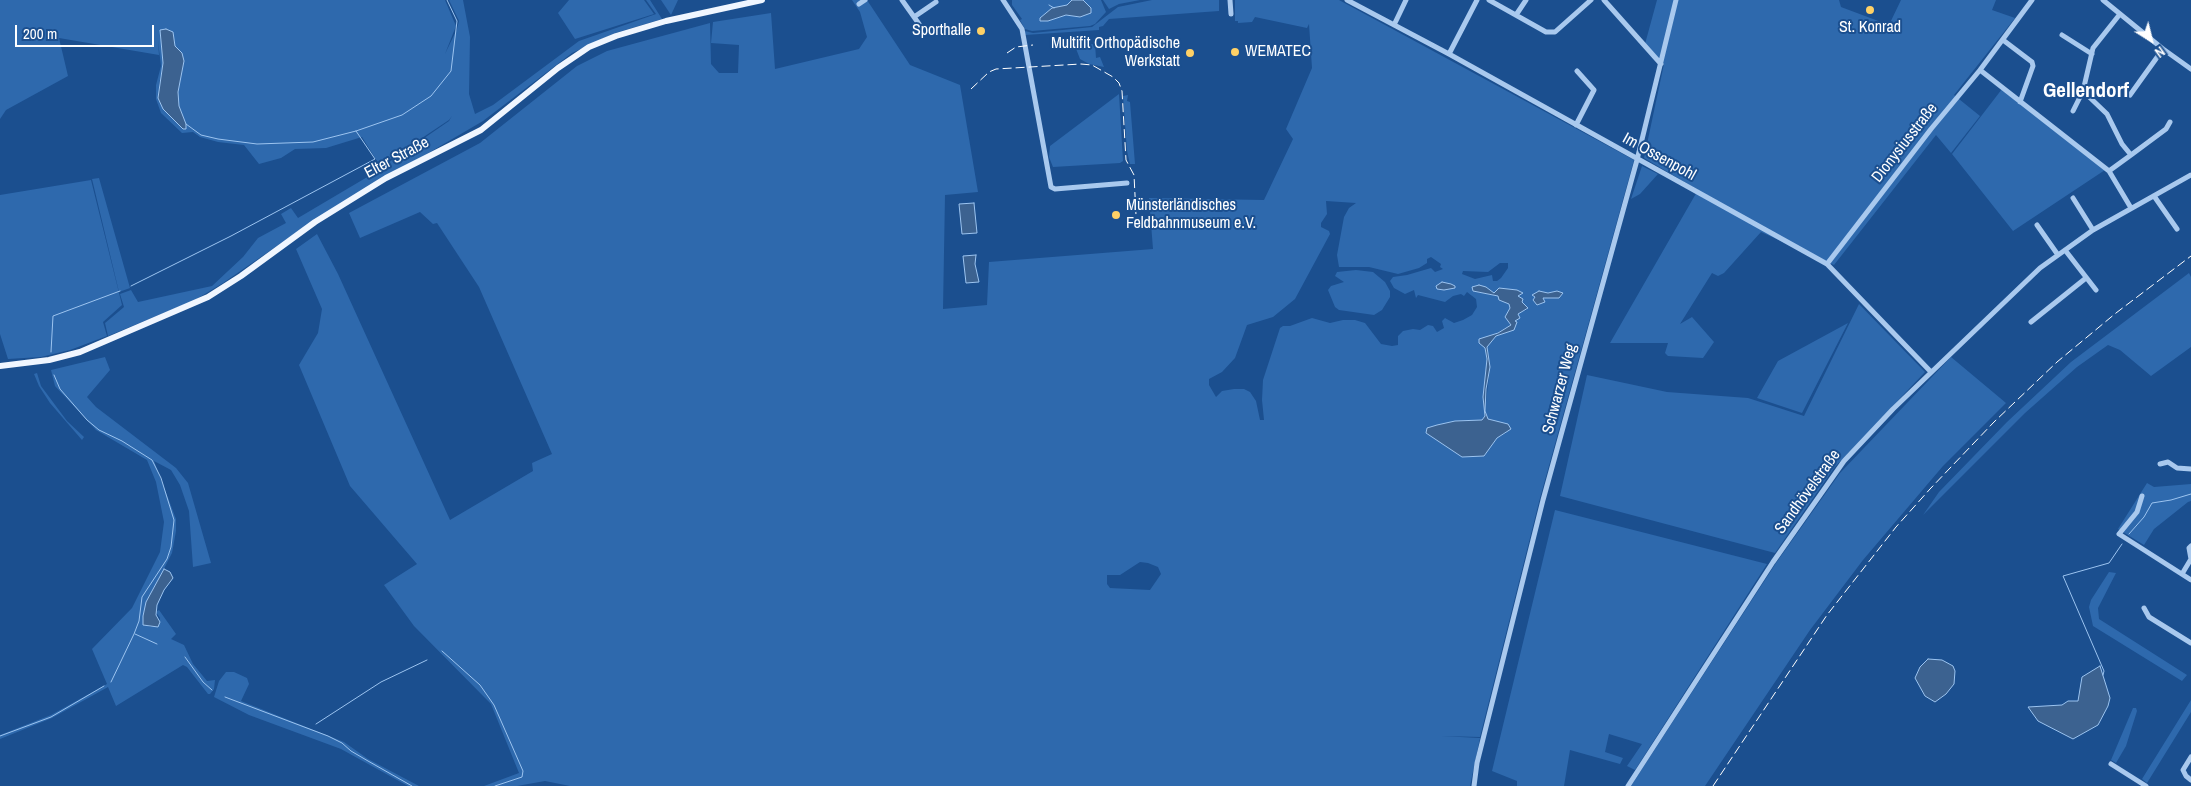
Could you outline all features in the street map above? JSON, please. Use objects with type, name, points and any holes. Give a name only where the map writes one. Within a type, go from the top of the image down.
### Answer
[{"type":"main road","name":"Elter Straße","points":[[0,366],[49,360],[80,352],[208,297],[241,276],[315,222],[386,178],[481,130],[558,68],[589,48],[616,36],[666,21],[762,0]]},
{"type":"street","points":[[859,4],[865,0]]},
{"type":"street","points":[[902,0],[919,24]]},
{"type":"street","points":[[1003,0],[1022,29],[1051,187],[1055,189],[1126,183]]},
{"type":"street","points":[[1230,0],[1231,14]]},
{"type":"street","name":"Im Ossenpohl","points":[[1347,0],[1449,54],[1827,264],[1931,372]]},
{"type":"street","points":[[1394,25],[1406,0]]},
{"type":"street","points":[[1449,54],[1477,0]]},
{"type":"street","points":[[1489,0],[1546,32],[1555,32],[1592,0]]},
{"type":"street","points":[[1516,15],[1526,0]]},
{"type":"street","points":[[1604,0],[1661,64]]},
{"type":"street","name":"Schwarzer Weg","points":[[1474,786],[1477,763],[1543,500],[1638,160],[1676,0]]},
{"type":"street","name":"Dionysiusstraße","points":[[1827,264],[1931,129],[1980,70],[2032,0]]},
{"type":"street","points":[[2103,0],[2163,49],[2191,69]]},
{"type":"street","points":[[914,17],[936,2]]},
{"type":"street","points":[[2072,112],[2083,92],[2092,54],[2100,37],[2120,14]]},
{"type":"street","points":[[2062,36],[2092,54]]},
{"type":"street","points":[[2003,40],[2032,62],[2033,66],[2020,102]]},
{"type":"street","points":[[2130,95],[2163,49]]},
{"type":"street","points":[[1980,70],[2109,171],[2131,208]]},
{"type":"street","points":[[1576,125],[1594,90],[1577,72]]},
{"type":"street","points":[[2083,92],[2107,114],[2122,144],[2131,155]]},
{"type":"street","points":[[2109,171],[2166,129],[2170,122]]},
{"type":"street","name":"Sandhövelstraße","points":[[1628,786],[1773,562],[1832,477],[1893,409],[2040,268],[2093,230],[2191,176]]},
{"type":"street","points":[[2154,196],[2177,229]]},
{"type":"street","points":[[2073,198],[2093,230]]},
{"type":"street","points":[[2037,225],[2058,255]]},
{"type":"street","points":[[2065,250],[2096,290]]},
{"type":"street","points":[[2031,322],[2086,278]]},
{"type":"street","points":[[2160,464],[2168,462],[2177,468],[2191,469]]},
{"type":"street","points":[[2142,496],[2137,512],[2119,534],[2191,580]]},
{"type":"street","points":[[2182,574],[2191,559],[2189,548],[2191,546]]},
{"type":"street","points":[[2144,608],[2149,616],[2191,644]]},
{"type":"street","points":[[2191,757],[2183,770],[2191,780]]},
{"type":"street","points":[[2111,764],[2146,786]]},
{"type":"shaded area","points":[[0,0],[445,0],[456,26],[445,54],[459,21],[449,0],[463,0],[470,37],[469,94],[475,114],[493,105],[579,41],[656,14],[646,0],[650,0],[662,19],[615,33],[572,53],[483,121],[319,217],[223,283],[195,300],[108,336],[105,323],[124,307],[120,294],[131,290],[138,302],[212,286],[243,257],[258,238],[286,223],[281,214],[291,208],[298,218],[369,176],[449,121],[452,116],[449,120],[380,166],[362,137],[326,148],[295,149],[281,158],[259,164],[244,145],[218,142],[200,137],[193,132],[182,133],[161,113],[156,99],[156,85],[161,66],[158,41],[159,55],[59,38],[68,76],[6,110],[0,119]],"holes":[[[160,30],[173,32],[175,46],[184,61],[178,92],[179,106],[186,124],[183,129],[163,109],[159,85],[163,63]]]},
{"type":"shaded area","points":[[569,0],[644,0],[654,14],[575,39],[558,13]]},
{"type":"shaded area","points":[[661,0],[678,0],[671,15]]},
{"type":"shaded area","points":[[852,0],[867,0],[910,65],[960,85],[978,192],[945,195],[943,309],[987,305],[989,262],[1153,249],[1149,198],[1264,200],[1293,139],[1286,129],[1312,68],[1309,24],[1307,28],[1255,17],[1252,22],[1238,23],[1238,21],[1235,21],[1235,0],[1339,0],[1634,160],[1540,498],[1480,737],[1441,736],[1480,738],[1470,786],[570,786],[545,781],[517,786],[484,786],[519,773],[491,704],[414,626],[384,585],[417,564],[350,486],[299,365],[318,333],[322,309],[296,249],[317,234],[338,274],[450,520],[533,471],[532,463],[552,454],[479,287],[437,223],[433,224],[420,212],[360,238],[349,213],[480,143],[577,66],[607,51],[710,23],[711,64],[719,73],[738,73],[739,45],[711,43],[713,22],[771,13],[775,69],[859,49],[867,37],[860,12]],"holes":[[[1326,201],[1356,203],[1349,208],[1344,217],[1337,255],[1339,267],[1369,267],[1398,274],[1419,268],[1427,263],[1427,259],[1431,257],[1441,264],[1440,267],[1443,269],[1435,272],[1431,268],[1393,277],[1390,281],[1394,288],[1405,294],[1414,290],[1416,298],[1418,295],[1445,302],[1453,296],[1461,294],[1464,296],[1467,292],[1476,299],[1477,307],[1472,315],[1463,320],[1454,323],[1445,318],[1442,321],[1444,328],[1437,332],[1433,326],[1428,325],[1420,330],[1403,331],[1398,336],[1398,345],[1392,346],[1381,344],[1365,323],[1355,320],[1330,323],[1312,318],[1290,326],[1283,326],[1280,328],[1263,380],[1264,420],[1260,420],[1256,401],[1250,392],[1244,389],[1234,389],[1222,391],[1216,397],[1209,385],[1209,379],[1222,372],[1235,358],[1247,325],[1273,317],[1295,299],[1330,234],[1329,231],[1321,227],[1321,223],[1327,214]],[[1500,263],[1508,263],[1508,268],[1497,281],[1493,281],[1492,275],[1475,279],[1462,274],[1463,271],[1488,272]],[[1486,287],[1494,293],[1508,289],[1523,293],[1517,296],[1527,307],[1527,310],[1520,311],[1511,325],[1505,317],[1510,308],[1509,304],[1498,296],[1473,291]],[[1557,291],[1563,294],[1542,298],[1537,305],[1533,300],[1535,296]],[[1511,325],[1507,331],[1496,336],[1487,347],[1490,367],[1485,411],[1488,419],[1508,424],[1506,433],[1497,438],[1484,456],[1462,457],[1426,433],[1428,428],[1437,425],[1455,421],[1482,420],[1485,416],[1483,397],[1487,359],[1485,347],[1479,343]],[[1140,562],[1158,567],[1161,574],[1150,590],[1110,588],[1107,584],[1107,575],[1120,575]]]},
{"type":"shaded area","points":[[1012,0],[1072,0],[1057,17],[1071,16],[1091,8],[1083,0],[1101,0],[1106,12],[1095,24],[1090,26],[1032,31],[1025,29],[1020,20],[1022,19],[1012,5]]},
{"type":"shaded area","points":[[1072,0],[1083,0],[1091,8],[1091,13],[1080,17],[1066,15],[1048,21],[1040,21],[1040,18],[1052,8],[1067,5]]},
{"type":"shaded area","points":[[1103,0],[1140,0],[1119,4],[1109,9]]},
{"type":"shaded area","points":[[1152,0],[1219,0],[1219,11],[1109,19],[1103,26],[1099,27],[1099,30],[1025,35],[1025,31],[1033,33],[1092,27],[1118,7]]},
{"type":"shaded area","points":[[1657,0],[1839,0],[1841,7],[1889,25],[1901,0],[1996,0],[1992,10],[2015,18],[1954,95],[1980,116],[1951,153],[1936,135],[1834,265],[1761,232],[1724,273],[1718,276],[1712,273],[1680,324],[1692,317],[1714,342],[1703,358],[1668,356],[1665,353],[1668,343],[1610,343],[1698,190],[1644,158],[1664,64],[1645,44]]},
{"type":"shaded area","points":[[166,29],[173,32],[175,46],[182,53],[184,61],[178,92],[179,106],[186,129],[183,129],[163,109],[158,98],[163,63],[160,30]]},
{"type":"shaded area","points":[[1095,44],[1096,58],[1100,57],[1104,67],[1089,64],[1080,59],[1075,46]]},
{"type":"shaded area","points":[[2002,89],[2105,170],[2013,231],[1952,154]]},
{"type":"shaded area","points":[[1119,94],[1123,161],[1120,163],[1053,167],[1049,157],[1050,146]]},
{"type":"shaded area","points":[[1128,95],[1127,101],[1130,102],[1135,164],[1130,164],[1127,151],[1123,96]]},
{"type":"shaded area","points":[[1642,166],[1658,174],[1640,194],[1631,199]]},
{"type":"shaded area","points":[[99,178],[130,288],[119,292],[92,179]]},
{"type":"shaded area","points":[[91,180],[122,305],[103,322],[107,336],[70,350],[41,357],[8,359],[0,334],[0,195]]},
{"type":"shaded area","points":[[974,203],[977,233],[962,234],[959,204]]},
{"type":"shaded area","points":[[976,255],[975,264],[979,282],[966,283],[963,256]]},
{"type":"shaded area","points":[[1356,270],[1373,272],[1385,282],[1390,291],[1390,297],[1382,310],[1374,315],[1339,310],[1335,307],[1328,290],[1331,286],[1344,282],[1335,276],[1337,272]]},
{"type":"shaded area","points":[[2189,273],[2191,277],[2191,347],[2151,376],[2120,350],[2108,345],[2077,367],[2025,413],[1923,515],[1939,492],[2007,422],[2071,362]]},
{"type":"shaded area","points":[[1442,282],[1451,284],[1455,288],[1437,289],[1436,286]]},
{"type":"shaded area","points":[[1479,285],[1486,287],[1494,293],[1499,288],[1517,290],[1523,293],[1518,296],[1523,299],[1522,302],[1528,308],[1518,314],[1520,318],[1515,321],[1517,322],[1514,330],[1496,336],[1487,347],[1490,367],[1485,411],[1488,419],[1508,424],[1511,429],[1497,438],[1484,456],[1462,457],[1426,433],[1427,428],[1437,425],[1455,421],[1482,420],[1485,416],[1483,397],[1487,359],[1485,348],[1479,343],[1479,339],[1498,333],[1511,325],[1505,317],[1510,308],[1509,304],[1499,300],[1498,296],[1473,291],[1472,287]]},
{"type":"shaded area","points":[[1539,291],[1563,293],[1559,298],[1543,298],[1545,302],[1537,305],[1533,300],[1535,297],[1532,295]]},
{"type":"shaded area","points":[[1859,304],[1925,372],[1834,468],[1775,553],[1560,496],[1587,375],[1667,392],[1748,398],[1804,416]]},
{"type":"shaded area","points":[[1848,323],[1802,413],[1757,398],[1778,361]]},
{"type":"shaded area","points":[[105,357],[110,370],[87,397],[96,407],[176,468],[188,483],[211,563],[193,567],[189,511],[180,485],[171,470],[154,461],[176,519],[176,531],[172,553],[146,604],[143,616],[144,625],[151,627],[159,625],[160,618],[156,612],[159,610],[176,634],[171,639],[184,645],[193,664],[207,681],[215,680],[214,689],[208,694],[187,667],[183,665],[116,706],[108,687],[52,718],[0,739],[0,735],[51,715],[107,684],[92,649],[132,608],[160,552],[164,522],[156,482],[147,460],[96,430],[55,386],[51,370]]},
{"type":"shaded area","points":[[1951,357],[2006,403],[1943,466],[1863,560],[1810,630],[1705,786],[1631,786],[1776,563],[1840,473]]},
{"type":"shaded area","points":[[37,373],[41,386],[67,421],[84,437],[82,440],[50,403],[39,386],[34,374]]},
{"type":"shaded area","points":[[2147,483],[2154,487],[2191,484],[2191,501],[2154,529],[2144,545],[2118,529]]},
{"type":"shaded area","points":[[1555,510],[1767,564],[1635,770],[1627,766],[1642,744],[1609,734],[1605,752],[1623,758],[1620,764],[1570,750],[1564,786],[1517,786],[1517,781],[1492,771]]},
{"type":"shaded area","points":[[164,569],[170,572],[173,578],[164,590],[157,605],[156,615],[160,622],[158,627],[143,625],[146,602]]},
{"type":"shaded area","points":[[2109,572],[2116,573],[2098,608],[2099,619],[2187,675],[2182,681],[2093,626],[2089,607],[2091,600]]},
{"type":"shaded area","points":[[1928,659],[1942,660],[1953,666],[1955,671],[1954,684],[1946,694],[1935,702],[1925,696],[1915,678],[1920,667]]},
{"type":"shaded area","points":[[2100,666],[2110,698],[2098,725],[2073,739],[2038,721],[2028,707],[2062,705],[2068,701],[2078,701],[2082,677]]},
{"type":"shaded area","points":[[226,672],[234,672],[247,678],[249,684],[241,701],[344,742],[368,759],[419,786],[408,786],[341,749],[249,715],[214,697],[219,681]]},
{"type":"shaded area","points":[[2191,700],[2191,712],[2147,783],[2142,779]]},
{"type":"shaded area","points":[[2133,708],[2136,708],[2137,711],[2126,746],[2116,763],[2111,760]]},
{"type":"waterway","points":[[186,124],[201,135],[218,139],[257,144],[313,142],[356,131],[402,115],[431,96],[451,71],[457,21],[447,0]]},
{"type":"waterway","points":[[1049,5],[1054,8]]},
{"type":"waterway","points":[[131,286],[231,236],[375,159],[356,131]]},
{"type":"waterway","points":[[51,352],[53,316],[120,291]]},
{"type":"waterway","points":[[54,375],[60,389],[87,420],[99,430],[122,441],[152,460],[161,478],[174,520],[171,547],[167,559],[142,597],[139,621],[111,682]]},
{"type":"waterway","points":[[2129,534],[2144,517],[2152,503],[2191,494]]},
{"type":"waterway","points":[[2103,675],[2104,671],[2063,576],[2109,563],[2122,544]]},
{"type":"waterway","points":[[135,634],[157,644]]},
{"type":"waterway","points":[[442,651],[480,685],[494,705],[523,771],[522,777],[495,786]]},
{"type":"waterway","points":[[185,657],[203,682],[212,690]]},
{"type":"waterway","points":[[316,724],[381,682],[427,660]]},
{"type":"waterway","points":[[0,736],[51,717],[104,686]]},
{"type":"waterway","points":[[225,697],[328,736],[412,786]]},
{"type":"railway","points":[[1007,53],[1016,47],[1033,45]]},
{"type":"railway","points":[[971,89],[989,72],[996,69],[1081,64],[1092,65],[1113,77],[1119,83],[1122,91],[1126,160],[1134,175],[1136,215]]},
{"type":"railway","points":[[1713,786],[1827,615],[1896,527],[1930,489],[1994,422],[2057,362],[2116,313],[2191,256]]},
{"type":"place","name":"St. Konrad","points":[[1870,10]]},
{"type":"place","name":"Sporthalle","points":[[981,31]]},
{"type":"place","name":"WEMATEC","points":[[1235,52]]},
{"type":"place","name":"Multifit Orthopädische Werkstatt","points":[[1190,53]]},
{"type":"place","name":"Münsterländisches Feldbahnmuseum e.V.","points":[[1116,215]]},
{"type":"district","name":"Gellendorf","points":[[2086,91]]}]
